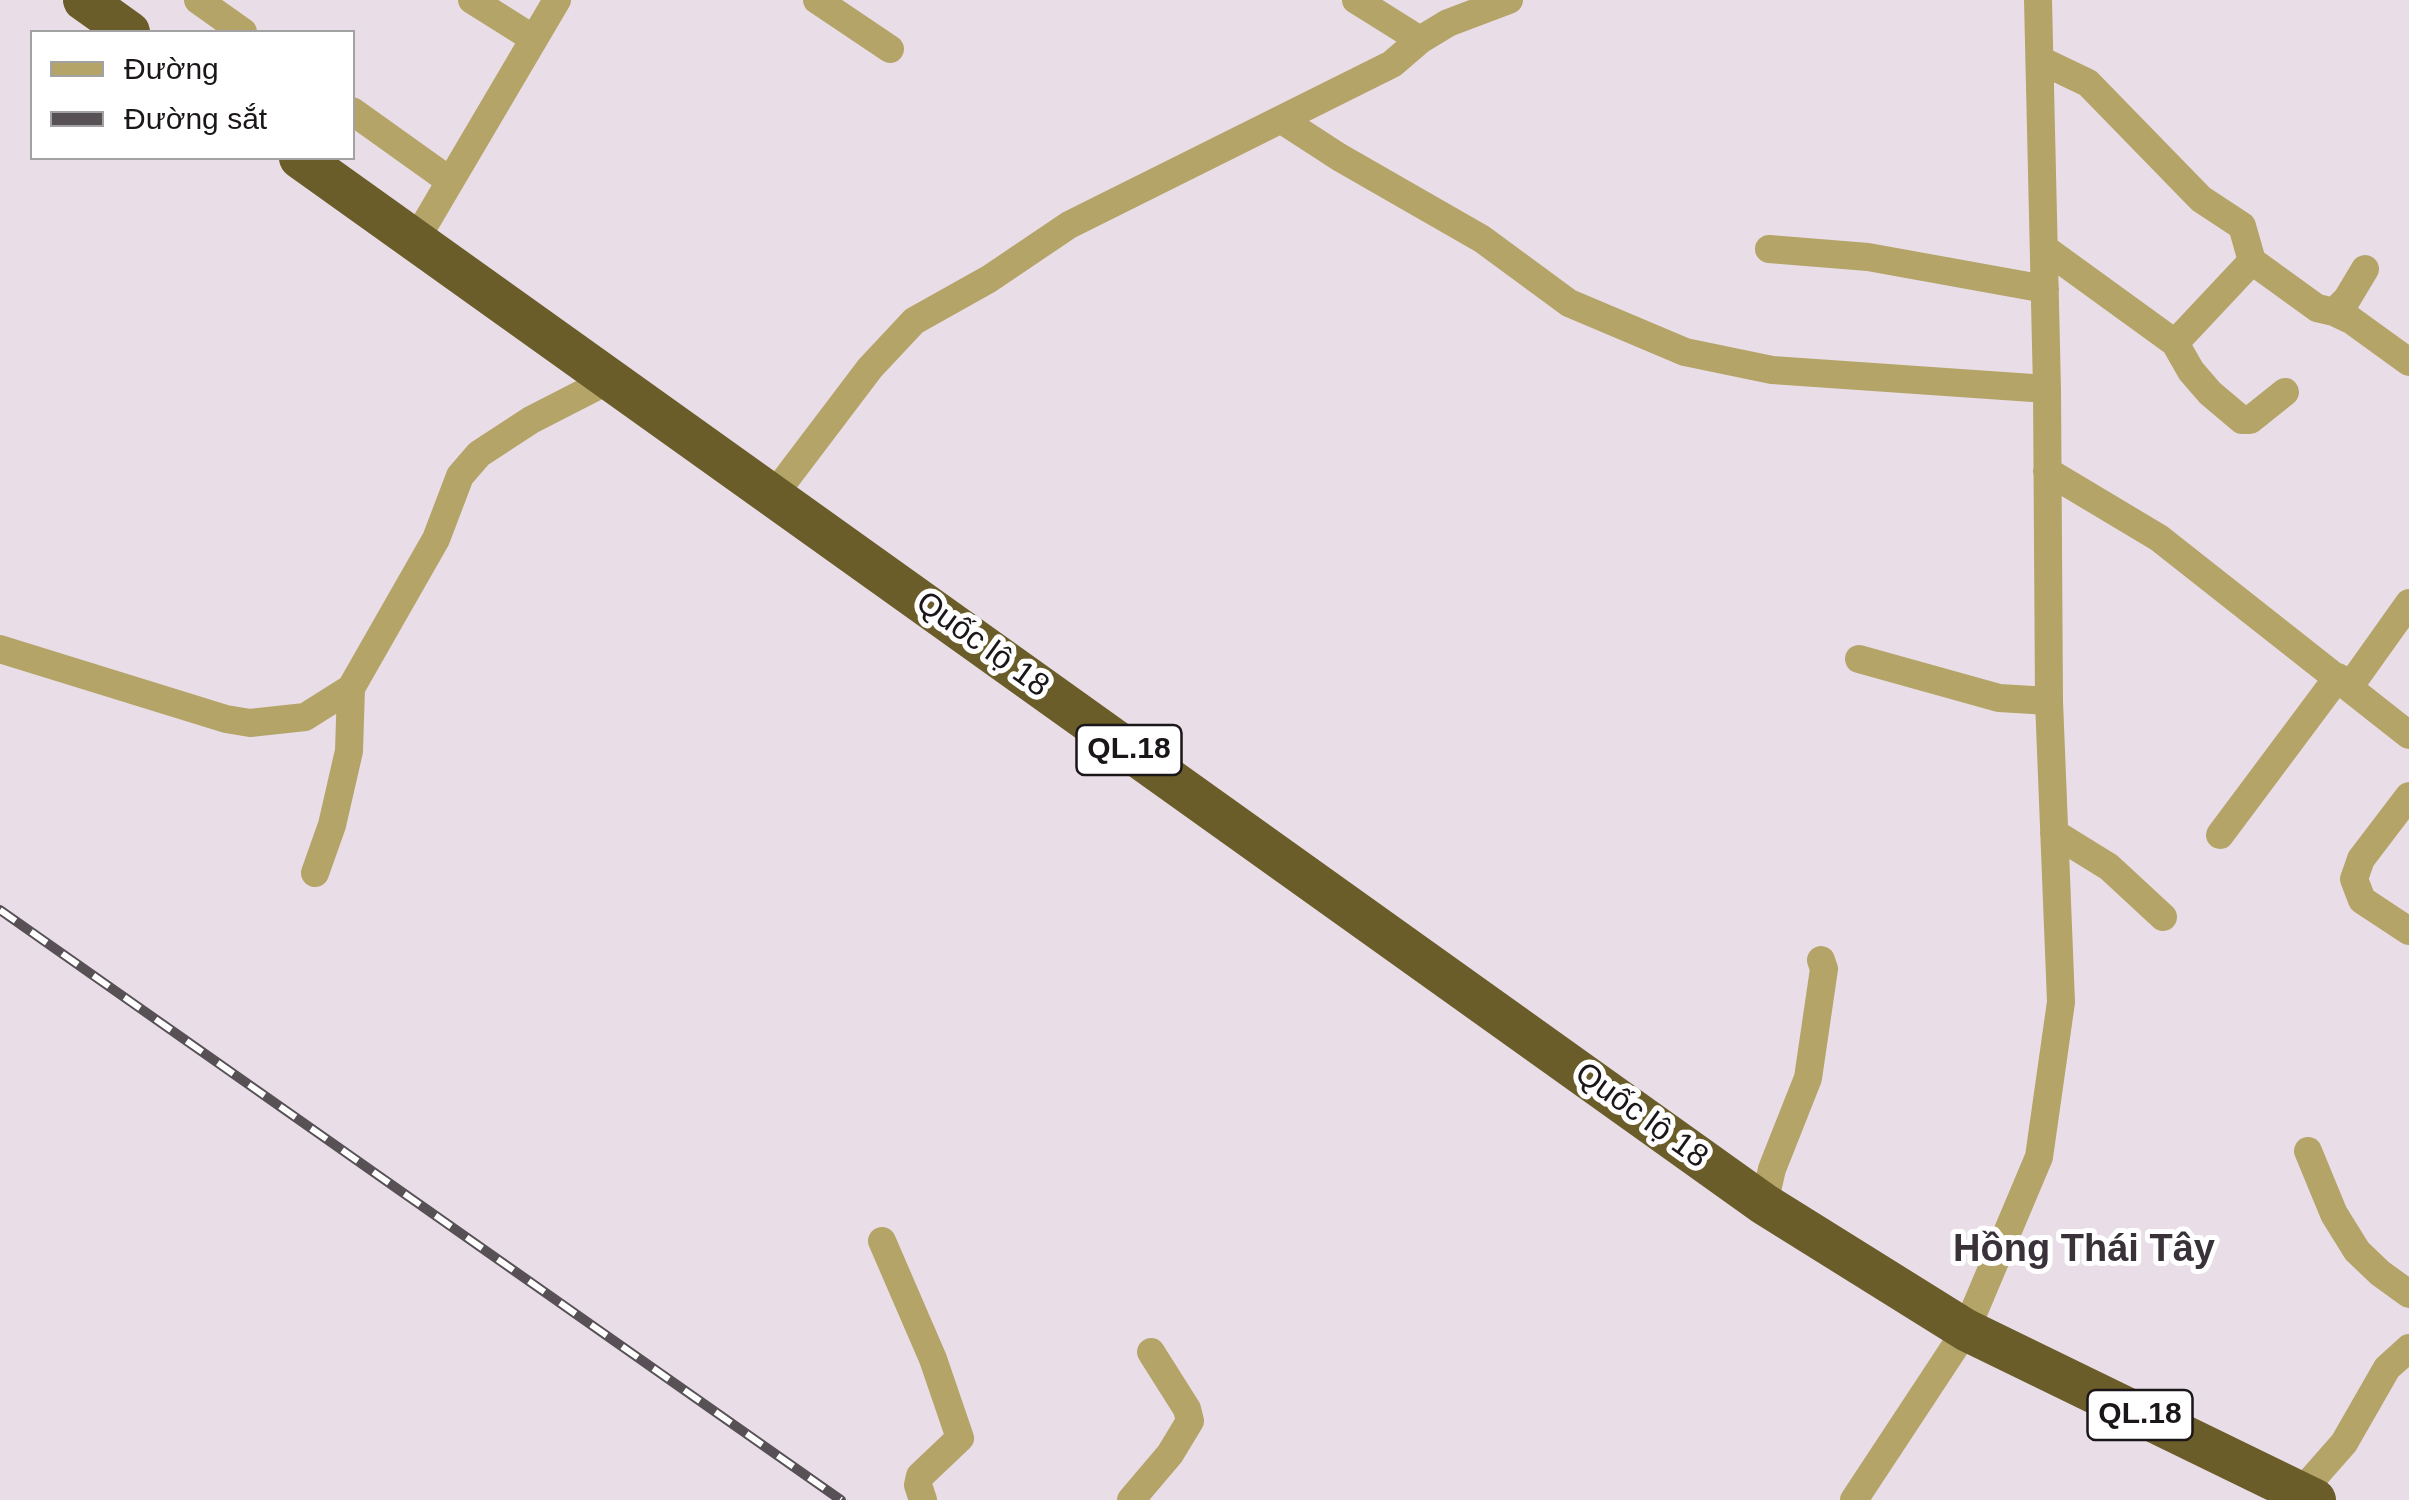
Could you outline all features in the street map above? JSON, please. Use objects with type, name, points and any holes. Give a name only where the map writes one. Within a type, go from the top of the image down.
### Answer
[{"type":"highway","points":[[84,0],[126,30]]},
{"type":"highway","name":"Quốc lộ 18","points":[[303,160],[1764,1204],[1966,1330]]},
{"type":"highway","name":"QL.18","points":[[1966,1330],[2308,1496]]},
{"type":"street","points":[[472,0],[534,39]]},
{"type":"street","points":[[415,241],[557,0]]},
{"type":"street","points":[[817,0],[890,49]]},
{"type":"street","points":[[1356,0],[1420,40]]},
{"type":"street","points":[[773,496],[879,356],[914,321],[989,279],[1069,224],[1392,64],[1448,23],[1508,0]]},
{"type":"street","points":[[1854,1500],[1966,1330],[2039,1157],[2061,1002],[2049,701],[2038,0]]},
{"type":"street","points":[[2040,60],[2088,82],[2200,200],[2236,220],[2247,236],[2252,261],[2318,308],[2351,320],[2409,362]]},
{"type":"street","points":[[355,113],[450,181]]},
{"type":"street","points":[[1282,120],[1482,239],[1568,303],[1685,352],[1772,370],[2047,389]]},
{"type":"street","points":[[2044,248],[2175,342],[2191,371],[2242,420],[2250,420],[2285,392]]},
{"type":"street","points":[[1769,249],[1868,257],[2045,289]]},
{"type":"street","points":[[2175,342],[2252,261]]},
{"type":"street","points":[[2334,312],[2365,269]]},
{"type":"street","points":[[0,649],[226,719],[250,723],[305,717],[351,688],[436,540],[460,476],[500,438],[611,380]]},
{"type":"street","points":[[2048,471],[2159,538],[2409,735]]},
{"type":"street","points":[[2220,835],[2408,608]]},
{"type":"street","points":[[1859,659],[1999,698],[2049,701]]},
{"type":"street","points":[[315,873],[332,824],[349,752],[351,688]]},
{"type":"street","points":[[2409,796],[2360,859],[2354,878],[2362,900],[2409,931]]},
{"type":"street","points":[[2054,833],[2109,867],[2163,917]]},
{"type":"street","points":[[1764,1204],[1772,1169],[1808,1078],[1824,969],[1821,960]]},
{"type":"street","points":[[2308,1151],[2334,1214],[2357,1251],[2380,1274],[2409,1294]]},
{"type":"street","points":[[882,1241],[932,1359],[960,1438],[920,1476],[918,1485],[923,1500]]},
{"type":"street","points":[[2308,1496],[2344,1443],[2386,1368],[2409,1348]]},
{"type":"street","points":[[1131,1500],[1170,1454],[1190,1420],[1151,1352]]},
{"type":"railway","points":[[0,910],[841,1500]]},
{"type":"district","name":"Hồng Thái Tây","points":[[2084,1251]]}]
